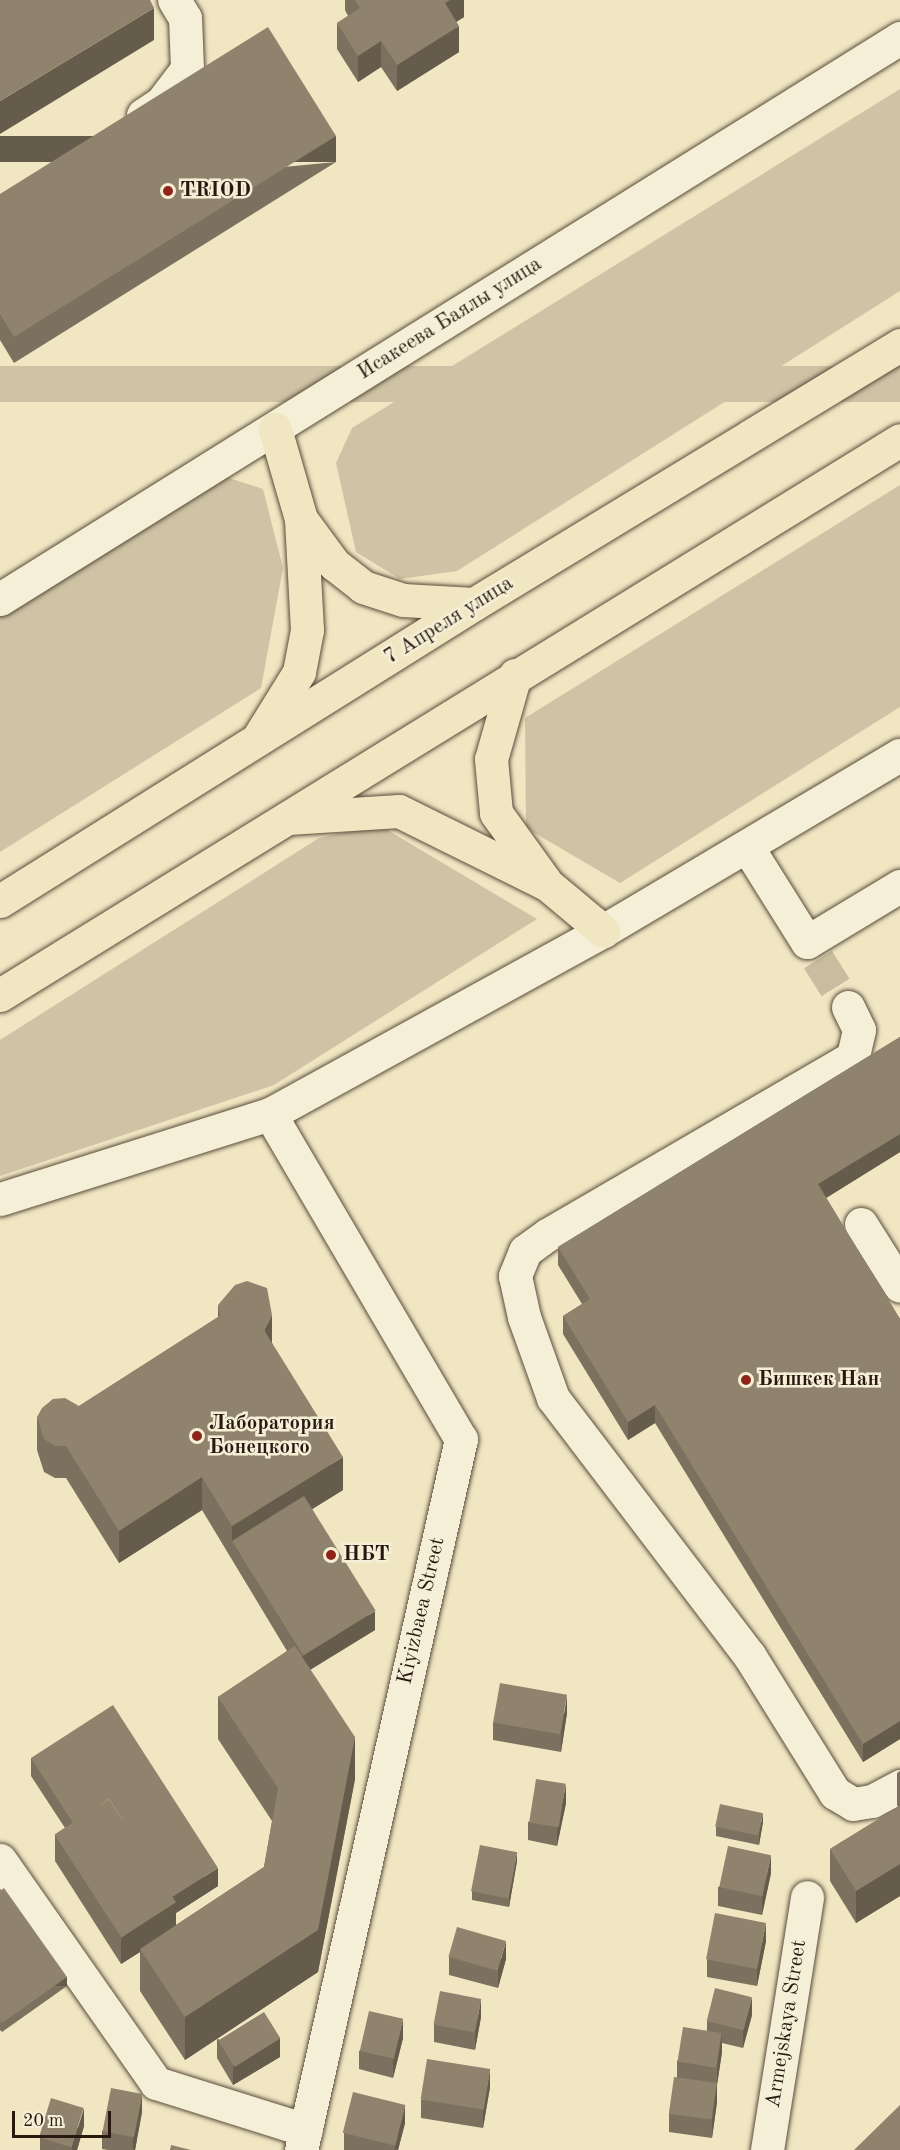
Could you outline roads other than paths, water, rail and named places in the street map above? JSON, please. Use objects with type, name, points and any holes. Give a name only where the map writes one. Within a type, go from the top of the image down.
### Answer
[{"type":"main road","name":"7 Апреля улица","points":[[0,901],[474,604],[900,345]]},
{"type":"main road","points":[[256,741],[299,672],[307,630],[301,519],[275,429]]},
{"type":"main road","points":[[0,995],[515,675],[900,440]]},
{"type":"main road","points":[[301,519],[334,564],[363,587],[403,600],[474,604]]},
{"type":"main road","points":[[515,675],[491,759],[496,813],[548,885]]},
{"type":"main road","points":[[283,819],[399,811],[548,885],[603,931]]},
{"type":"street","points":[[113,135],[161,103],[186,69],[186,18],[174,0]]},
{"type":"street","name":"Исакеева Баялы улица","points":[[3,592],[275,429],[900,38]]},
{"type":"street","points":[[0,1199],[270,1114],[603,931],[747,848],[900,755]]},
{"type":"street","points":[[747,848],[812,951],[900,886]]},
{"type":"street","points":[[848,1007],[859,1030],[853,1057],[547,1235],[525,1251],[515,1276],[524,1317],[553,1398],[749,1655],[835,1793],[853,1804],[872,1801],[900,1786]]},
{"type":"street","name":"Kiyizbaea Street","points":[[270,1114],[461,1439],[304,2140]]},
{"type":"street","points":[[861,1224],[900,1286]]},
{"type":"street","points":[[0,1860],[156,2083],[304,2140]]},
{"type":"street","name":"Armejskaya Street","points":[[767,2150],[807,1898]]},
{"type":"tunnel","points":[[818,959],[848,1007]]},
{"type":"place","name":"TRIOD","points":[[168,191]]},
{"type":"place","name":"Бишкек Нан","points":[[746,1380]]},
{"type":"place","name":"Лаборатория Бонецкого","points":[[197,1436]]},
{"type":"place","name":"НБТ","points":[[331,1555]]}]
